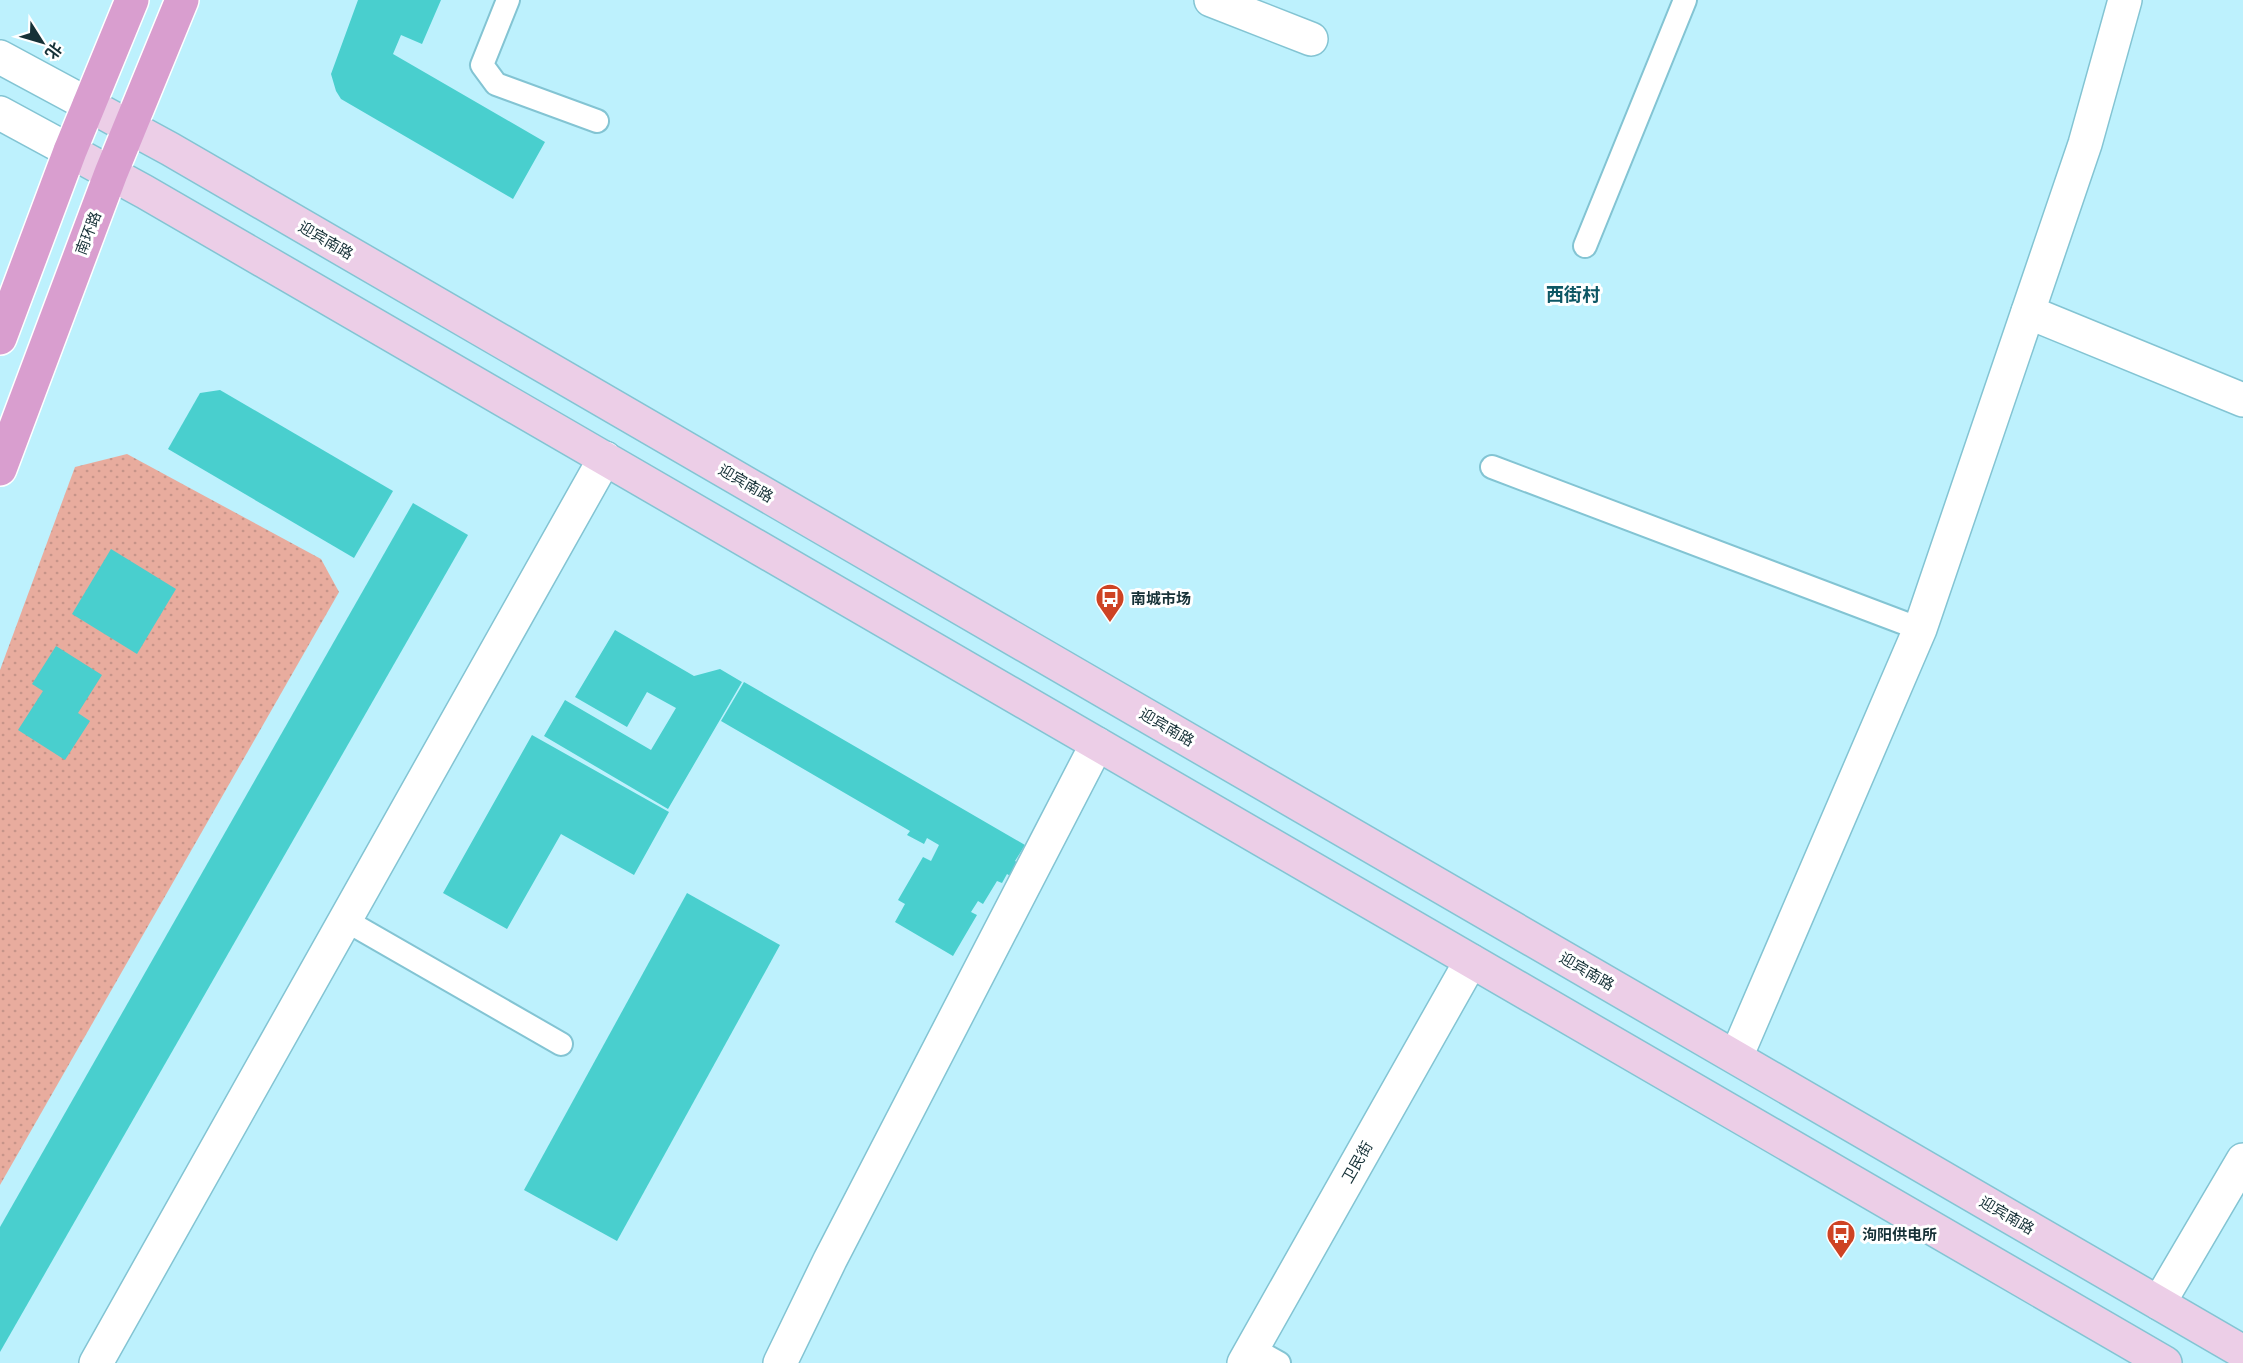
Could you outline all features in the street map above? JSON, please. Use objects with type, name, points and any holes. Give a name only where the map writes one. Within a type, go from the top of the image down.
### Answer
[{"type":"main road","points":[[0,338],[70,151],[132,0]]},
{"type":"main road","name":"南环路","points":[[0,469],[111,173],[182,0]]},
{"type":"main road","name":"迎宾南路","points":[[89,105],[2243,1352]]},
{"type":"main road","points":[[70,151],[605,458],[1471,961],[2132,1355],[2165,1363]]},
{"type":"street","points":[[1211,0],[1311,39]]},
{"type":"street","points":[[1736,1057],[1920,629],[2085,144],[2125,0]]},
{"type":"street","points":[[0,57],[89,105]]},
{"type":"street","points":[[6,116],[70,151]]},
{"type":"street","points":[[2028,312],[2243,400]]},
{"type":"street","points":[[96,1363],[605,458]]},
{"type":"street","points":[[780,1363],[830,1260],[1097,744]]},
{"type":"street","name":"卫民街","points":[[1258,1358],[1471,961]]},
{"type":"street","points":[[2159,1303],[2243,1160]]},
{"type":"lane","points":[[507,0],[483,64],[496,84],[597,121]]},
{"type":"lane","points":[[1585,246],[1684,0]]},
{"type":"lane","points":[[1492,467],[1920,629]]},
{"type":"lane","points":[[345,920],[561,1044]]},
{"type":"shaded area","points":[[127,454],[321,559],[339,592],[0,1185],[0,670],[75,467]]},
{"type":"building","points":[[358,0],[441,0],[422,44],[401,35],[393,54],[545,142],[513,199],[341,99],[331,74]]},
{"type":"building","points":[[220,390],[393,491],[354,558],[168,449],[200,393]]},
{"type":"building","points":[[413,503],[468,535],[0,1352],[0,1227]]},
{"type":"building","points":[[111,549],[176,589],[137,654],[72,614]]},
{"type":"building","points":[[615,630],[694,676],[720,669],[742,682],[668,809],[544,736],[565,700],[651,750],[676,708],[647,692],[627,727],[575,697]]},
{"type":"building","points":[[56,646],[102,675],[78,713],[90,721],[65,760],[18,730],[43,691],[32,684]]},
{"type":"building","points":[[744,682],[1025,845],[1015,861],[1020,864],[1012,877],[1007,874],[1002,883],[997,881],[983,904],[978,901],[971,912],[977,915],[953,956],[895,922],[905,904],[898,900],[923,857],[931,861],[939,845],[927,838],[924,844],[907,835],[910,831],[721,721]]},
{"type":"building","points":[[532,735],[669,812],[634,875],[561,834],[507,929],[443,893]]},
{"type":"building","points":[[687,893],[780,945],[617,1241],[524,1190]]},
{"type":"place","name":"南城市场","points":[[1110,624]]},
{"type":"place","name":"泃阳供电所","points":[[1841,1260]]},
{"type":"district","name":"西街村","points":[[1573,294]]}]
